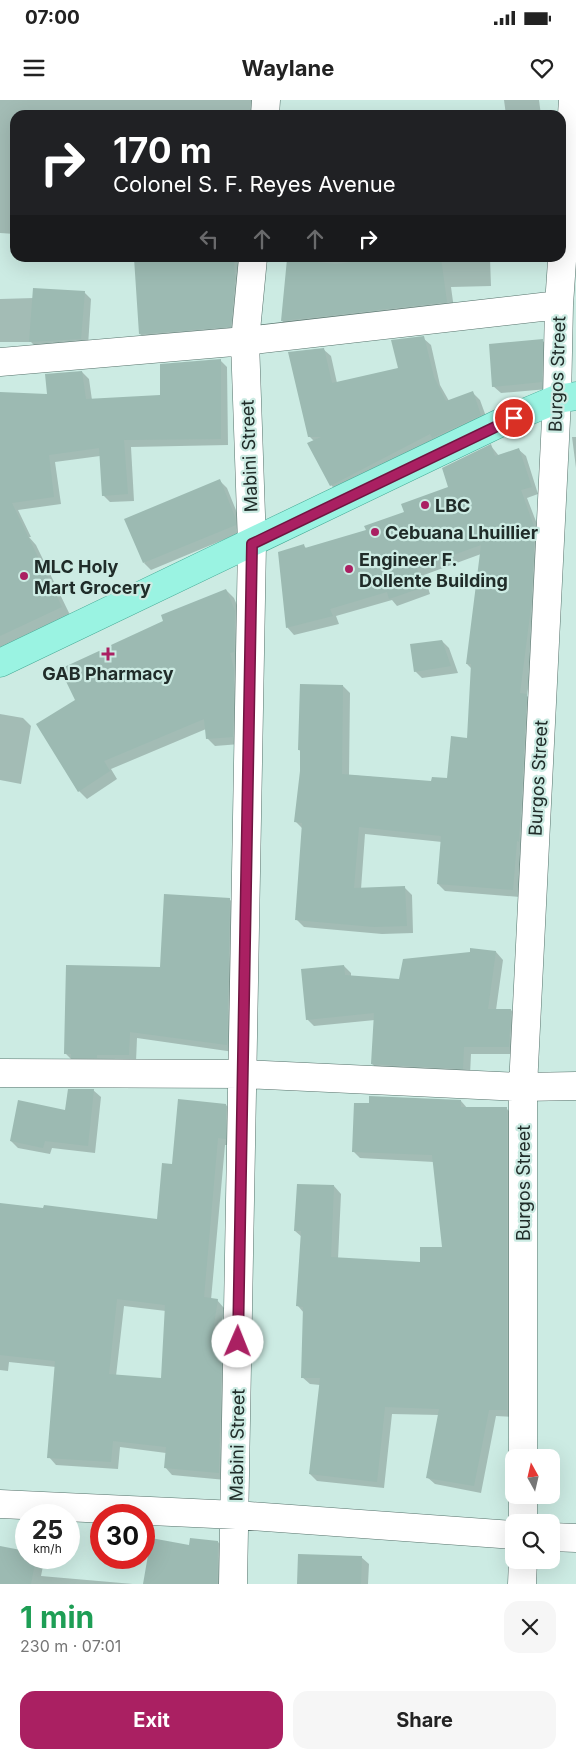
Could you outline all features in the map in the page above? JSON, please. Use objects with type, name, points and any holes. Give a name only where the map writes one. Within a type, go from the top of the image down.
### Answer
[{"type":"main road","points":[[0,663],[500,424],[567,398]]},
{"type":"street","name":"Burgos Street","points":[[566,202],[573,100]]},
{"type":"street","name":"Mabini Street","points":[[233,1584],[236,1515],[252,544],[245,341],[252,262]]},
{"type":"street","name":"Burgos Street","points":[[523,1449],[523,1088],[567,398],[559,305],[562,262]]},
{"type":"street","points":[[0,362],[245,341],[559,305]]},
{"type":"street","points":[[0,1073],[243,1074],[523,1088],[576,1086]]},
{"type":"street","points":[[0,1504],[236,1515],[505,1534]]},
{"type":"street","points":[[560,1537],[576,1538]]},
{"type":"street","points":[[522,1584],[523,1569]]},
{"type":"building","points":[[134,262],[234,262],[235,279],[231,327],[139,334]]},
{"type":"building","points":[[287,262],[336,264],[352,262],[442,262],[447,302],[281,321]]},
{"type":"building","points":[[33,288],[85,291],[81,339],[29,342]]},
{"type":"building","points":[[424,336],[434,377],[446,401],[473,391],[481,415],[432,438],[430,434],[330,486],[307,443],[321,437],[308,437],[288,352],[324,348],[332,383],[398,368],[391,340]]},
{"type":"building","points":[[543,339],[542,382],[492,387],[489,344]]},
{"type":"building","points":[[221,359],[221,439],[124,440],[128,494],[102,496],[99,448],[49,455],[54,497],[12,503],[62,607],[0,636],[0,392],[47,394],[45,374],[82,371],[86,399],[160,395],[160,364]]},
{"type":"building","points":[[491,444],[495,456],[519,448],[532,487],[521,490],[535,529],[531,607],[520,693],[527,694],[519,842],[517,841],[513,890],[437,884],[441,836],[359,827],[354,888],[405,886],[407,926],[374,927],[295,920],[302,823],[294,822],[300,771],[300,750],[298,750],[300,684],[343,685],[342,774],[431,781],[432,777],[447,778],[451,736],[467,738],[471,664],[466,664],[481,545],[417,568],[424,587],[389,599],[387,592],[330,609],[333,616],[286,628],[278,552],[304,544],[305,548],[366,530],[364,526],[404,512],[401,504],[448,487],[442,468]]},
{"type":"building","points":[[220,479],[235,517],[236,525],[143,563],[124,519]]},
{"type":"building","points":[[226,589],[235,611],[234,652],[230,653],[234,669],[233,737],[206,739],[204,719],[104,761],[110,771],[78,792],[36,724],[75,700],[60,669],[99,651],[111,650],[111,645],[163,621],[161,615]]},
{"type":"building","points":[[442,640],[451,666],[414,672],[410,644]]},
{"type":"building","points":[[164,894],[230,898],[227,1045],[130,1032],[129,1055],[97,1055],[97,1058],[71,1058],[71,1054],[64,1054],[66,965],[160,967]]},
{"type":"building","points":[[470,948],[496,951],[488,1009],[511,1009],[509,1047],[464,1047],[463,1069],[371,1064],[374,1013],[306,1020],[301,969],[344,965],[345,975],[399,979],[403,959],[470,952]]},
{"type":"building","points":[[68,1089],[94,1089],[88,1146],[45,1141],[43,1148],[10,1141],[18,1100],[65,1110]]},
{"type":"building","points":[[369,1096],[461,1100],[461,1107],[507,1107],[507,1410],[489,1410],[474,1486],[426,1478],[439,1409],[385,1407],[377,1482],[309,1474],[320,1378],[301,1378],[303,1307],[296,1306],[301,1231],[294,1231],[297,1184],[334,1185],[331,1257],[420,1262],[420,1247],[442,1247],[432,1155],[352,1152],[354,1103],[369,1103]]},
{"type":"building","points":[[178,1099],[226,1104],[226,1139],[218,1138],[204,1297],[218,1299],[212,1337],[222,1338],[219,1473],[164,1468],[166,1447],[113,1441],[111,1462],[47,1458],[55,1361],[0,1355],[0,1203],[43,1208],[44,1205],[157,1219],[162,1163],[172,1164]],"holes":[[[117,1299],[165,1305],[161,1378],[109,1374]]]},
{"type":"building","points":[[190,1538],[218,1541],[217,1584],[143,1584],[146,1569],[155,1569],[155,1539],[189,1545]]},
{"type":"building","points":[[0,1546],[15,1549],[15,1569],[34,1569],[31,1584],[0,1584]]},
{"type":"building","points":[[298,1554],[362,1556],[361,1584],[297,1584]]},
{"type":"place","name":"LBC","points":[[425,505]]},
{"type":"place","name":"Cebuana Lhuillier","points":[[375,532]]},
{"type":"place","name":"Engineer F. Dollente Building","points":[[349,569]]},
{"type":"place","name":"MLC Holy Mart Grocery","points":[[24,576]]},
{"type":"place","name":"GAB Pharmacy","points":[[108,654]]},
{"type":"route","points":[[238,1342],[252,544],[514,418]]}]
